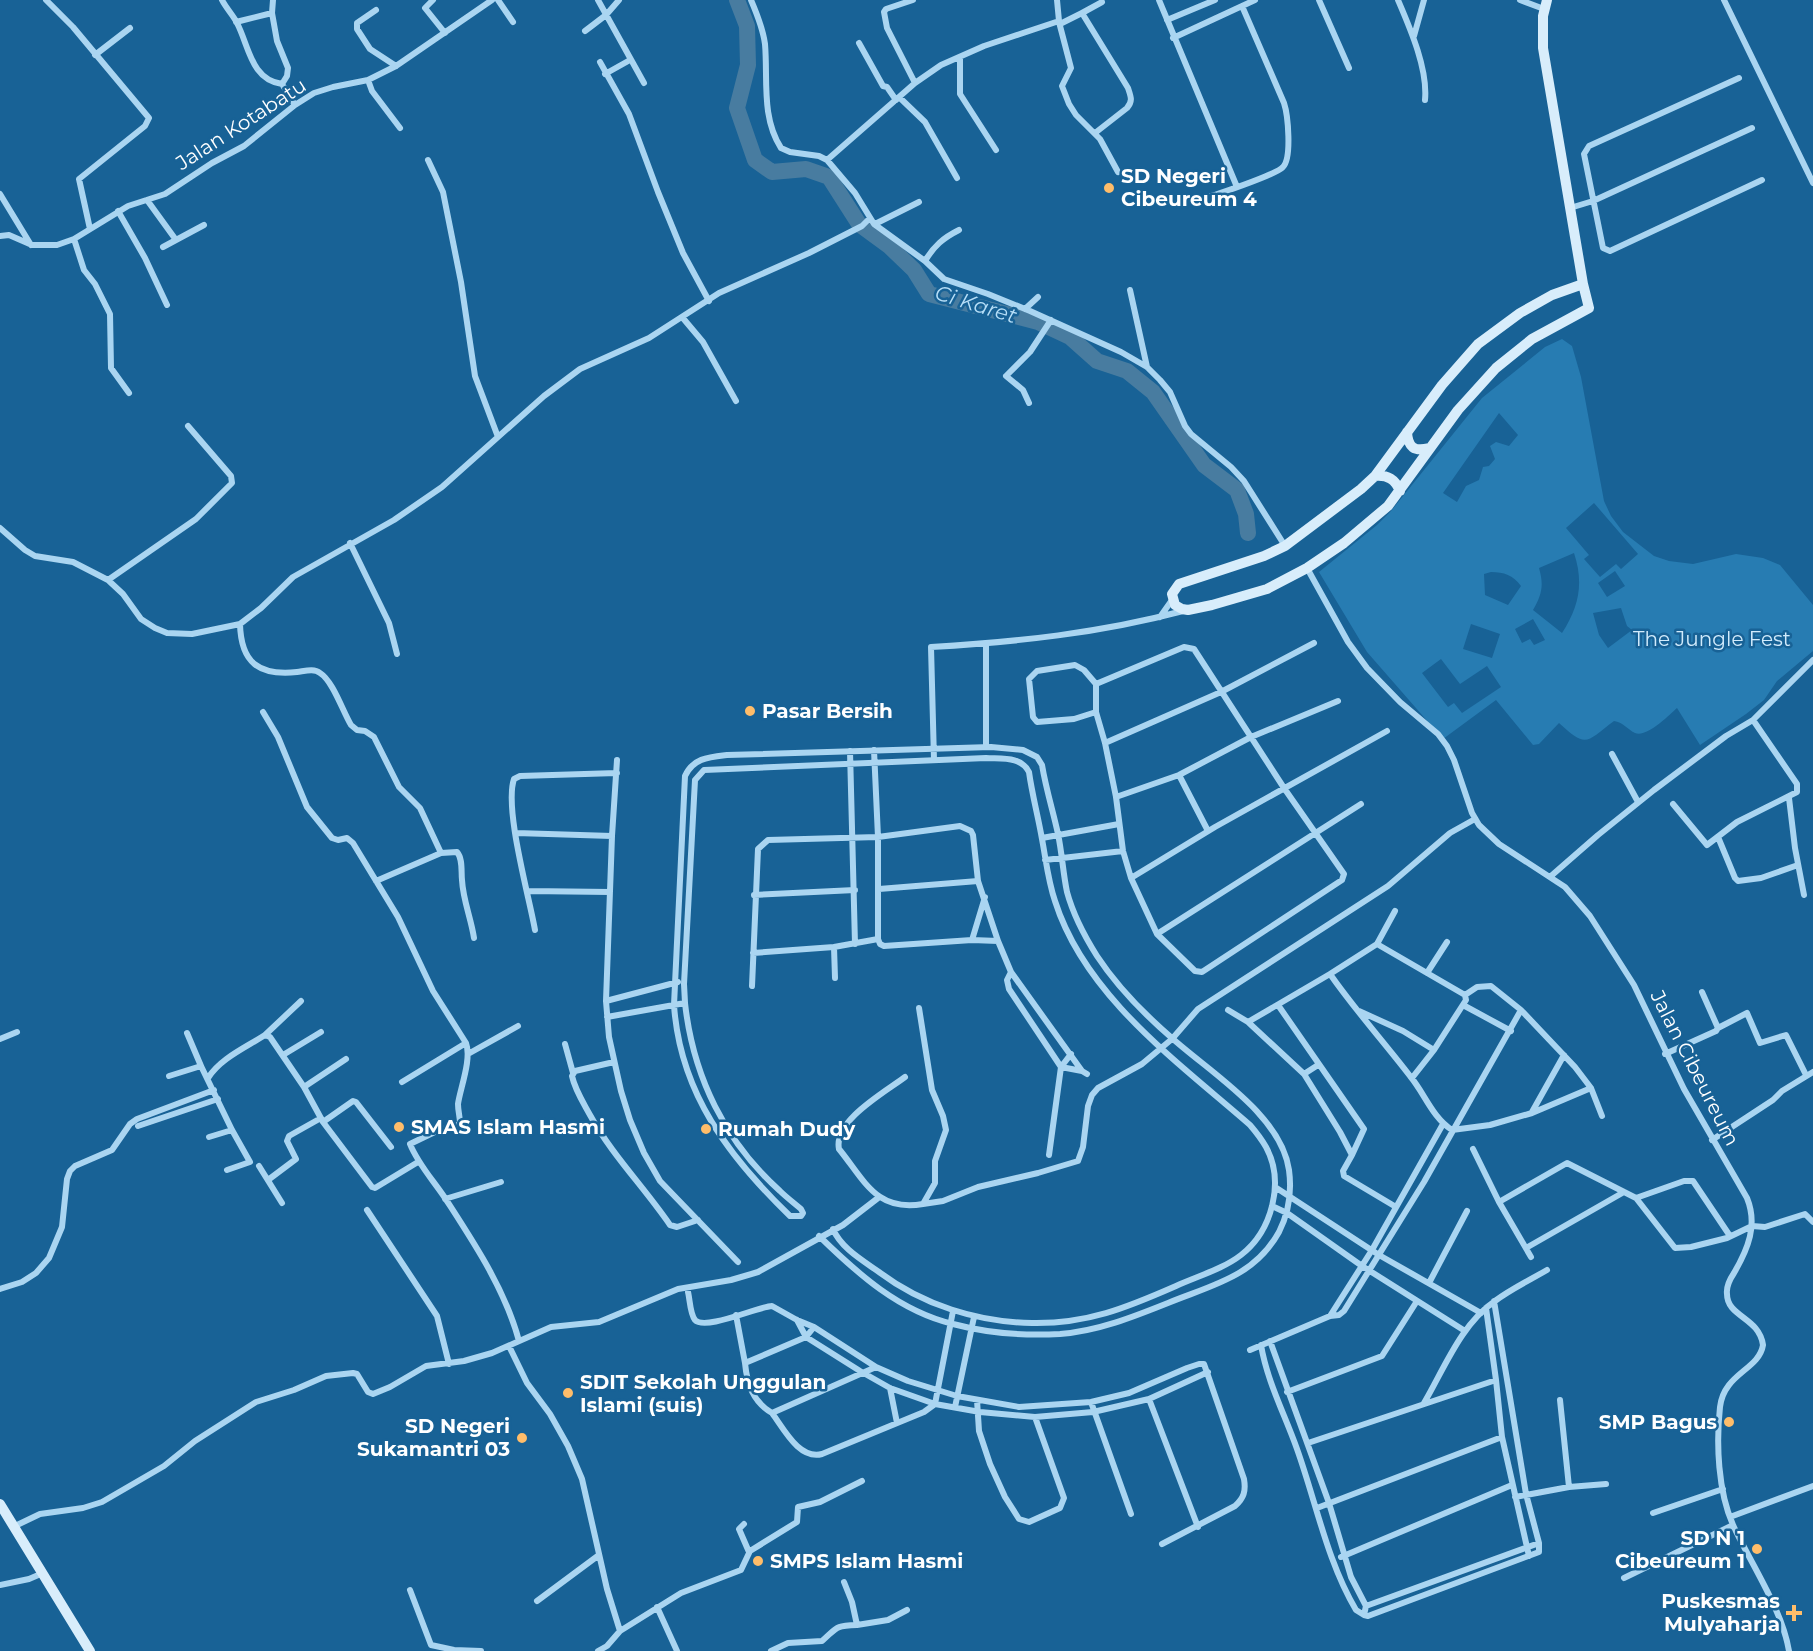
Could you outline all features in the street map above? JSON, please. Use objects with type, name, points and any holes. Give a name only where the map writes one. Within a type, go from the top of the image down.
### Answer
[{"type":"street","points":[[46,0],[73,27],[149,118],[145,126],[81,176],[78,182],[90,229]]},
{"type":"street","points":[[222,0],[236,22],[260,74],[269,82],[282,84],[295,105]]},
{"type":"street","points":[[273,0],[272,13],[277,41],[288,68],[287,76],[282,84]]},
{"type":"street","points":[[433,0],[425,8],[445,33]]},
{"type":"street","name":"Jalan Kotabatu","points":[[0,236],[9,235],[32,245],[57,245],[74,239],[128,206],[165,194],[212,163],[244,146],[295,105],[314,93],[368,80],[396,66],[492,0]]},
{"type":"street","points":[[498,0],[513,22]]},
{"type":"street","points":[[597,0],[644,83]]},
{"type":"street","points":[[585,31],[606,15],[619,0]]},
{"type":"street","points":[[751,0],[764,39],[768,111],[772,130],[779,146],[786,151],[814,154],[827,160],[855,193],[875,224],[925,261],[944,279],[1025,309],[1048,326],[1121,352],[1147,367],[1170,392],[1191,434],[1231,467],[1244,481],[1285,546]]},
{"type":"street","points":[[913,0],[886,9],[884,12],[887,28],[915,82]]},
{"type":"street","points":[[1057,0],[1071,69],[1063,81],[1063,88],[1076,114],[1095,133],[1118,172]]},
{"type":"street","points":[[1159,0],[1237,187]]},
{"type":"street","points":[[1167,20],[1215,0]]},
{"type":"street","points":[[1173,38],[1255,0]]},
{"type":"street","points":[[1319,0],[1349,68]]},
{"type":"street","points":[[1398,0],[1414,37],[1426,90],[1425,100]]},
{"type":"street","points":[[1414,37],[1424,0]]},
{"type":"street","points":[[934,760],[931,647],[1038,639],[1111,628],[1212,605],[1267,589],[1307,568],[1376,518],[1400,491],[1458,410],[1496,368],[1532,339],[1589,308],[1543,48],[1546,5],[1520,0]]},
{"type":"street","points":[[1724,0],[1813,183]]},
{"type":"street","points":[[827,160],[915,82],[941,65],[984,46],[1060,23],[1102,2]]},
{"type":"street","points":[[1209,197],[1281,170],[1287,158],[1287,114],[1284,103],[1242,6]]},
{"type":"street","points":[[376,10],[357,23],[357,29],[370,49],[396,66]]},
{"type":"street","points":[[236,22],[272,13]]},
{"type":"street","points":[[1082,13],[1128,88],[1132,99],[1127,108],[1095,133]]},
{"type":"street","points":[[95,55],[130,28]]},
{"type":"street","points":[[860,43],[883,86],[887,87],[925,122],[957,178]]},
{"type":"street","points":[[960,57],[960,94],[996,150]]},
{"type":"street","points":[[605,74],[630,60]]},
{"type":"street","points":[[600,62],[629,114],[683,253],[709,301]]},
{"type":"street","points":[[1739,78],[1589,146],[1584,154],[1603,248],[1610,251],[1762,180]]},
{"type":"street","points":[[368,80],[374,94],[400,128]]},
{"type":"street","points":[[1570,208],[1593,201],[1752,128]]},
{"type":"street","points":[[429,160],[443,192],[461,282],[474,376],[498,437]]},
{"type":"street","points":[[0,194],[32,245]]},
{"type":"street","points":[[147,200],[176,240]]},
{"type":"street","points":[[875,224],[919,202]]},
{"type":"street","points":[[118,211],[146,258],[167,305]]},
{"type":"street","points":[[0,528],[35,556],[73,562],[108,580],[123,594],[141,619],[167,633],[192,634],[240,624],[261,608],[293,577],[394,520],[435,492],[554,386],[580,369],[649,338],[719,293],[809,253],[861,226],[870,218]]},
{"type":"street","points":[[163,247],[204,225]]},
{"type":"street","points":[[925,261],[943,238],[959,230]]},
{"type":"street","points":[[74,239],[84,270],[95,284],[110,314],[111,368],[129,393]]},
{"type":"street","points":[[1160,617],[1172,600],[1173,592],[1179,584],[1264,556],[1285,546],[1361,489],[1375,476],[1442,385],[1478,344],[1520,313],[1552,295],[1583,284]]},
{"type":"street","points":[[1130,290],[1147,367]]},
{"type":"street","points":[[1025,309],[1038,297]]},
{"type":"street","points":[[682,317],[703,342],[736,401]]},
{"type":"street","points":[[1029,403],[1023,390],[1005,376],[1029,353],[1048,326]]},
{"type":"street","points":[[108,580],[196,519],[232,483],[231,476],[188,426]]},
{"type":"street","points":[[1407,432],[1407,441],[1413,448],[1421,450],[1429,448]]},
{"type":"street","points":[[1375,476],[1387,476],[1396,483],[1400,491]]},
{"type":"street","points":[[350,543],[389,623],[397,654]]},
{"type":"street","name":"Jalan Cibeureum","points":[[1307,568],[1348,642],[1367,668],[1400,702],[1438,734],[1447,746],[1475,819],[1499,844],[1551,876],[1572,893],[1590,916],[1634,985],[1665,1054],[1747,1198],[1752,1226],[1747,1250],[1726,1292],[1733,1309],[1757,1329],[1762,1349],[1756,1360],[1731,1380],[1722,1397],[1719,1446],[1723,1489],[1733,1526],[1778,1618],[1789,1651]]},
{"type":"street","points":[[1172,600],[1179,608],[1188,610]]},
{"type":"street","points":[[240,624],[240,641],[254,665],[282,674],[315,670],[326,678],[351,726],[374,737],[399,787],[420,808],[441,853]]},
{"type":"street","points":[[986,644],[986,747]]},
{"type":"street","points":[[1105,743],[1221,692],[1314,644]]},
{"type":"street","points":[[1096,684],[1184,647],[1191,647],[1344,874],[1342,880],[1203,972],[1195,971],[1157,934],[1131,878],[1123,851],[1116,797],[1105,743],[1096,712],[1096,684],[1084,670],[1075,665],[1037,671],[1032,675],[1029,682],[1033,717],[1038,722],[1074,719],[1096,712]]},
{"type":"street","points":[[1551,876],[1638,802],[1698,756],[1753,720],[1813,660]]},
{"type":"street","points":[[1116,797],[1179,775],[1251,737],[1338,701]]},
{"type":"street","points":[[263,712],[278,737],[307,807],[332,838],[350,839],[404,928],[433,991],[466,1044],[468,1054],[458,1105],[460,1124],[454,1128],[441,1129],[410,1144],[418,1162],[445,1199],[497,1284],[509,1310],[519,1341]]},
{"type":"street","points":[[1673,804],[1707,845],[1737,822],[1797,792],[1797,784],[1753,720]]},
{"type":"street","points":[[1131,878],[1208,831],[1387,731]]},
{"type":"street","points":[[819,1236],[842,1260],[879,1290],[912,1308],[951,1324],[1024,1335],[1060,1334],[1088,1329],[1140,1314],[1232,1277],[1260,1258],[1274,1241],[1287,1213],[1290,1196],[1289,1167],[1284,1152],[1269,1125],[1232,1088],[1172,1039],[1117,984],[1096,954],[1076,917],[1068,894],[1058,834],[1040,761],[1023,750],[986,747],[727,755],[699,760],[691,766],[685,776],[674,1005],[676,1025],[691,1083],[707,1115],[733,1155],[761,1188],[790,1216],[801,1216],[801,1209],[778,1190],[749,1159],[714,1108],[697,1064],[685,1003],[685,980],[695,780],[699,774],[709,769],[986,758],[1013,760],[1023,763],[1029,772],[1047,872],[1055,903],[1067,932],[1083,960],[1134,1023],[1255,1131],[1267,1148],[1275,1187],[1267,1222],[1256,1241],[1241,1255],[1223,1266],[1126,1308],[1071,1321],[1031,1323],[974,1317],[953,1311],[884,1276],[846,1247],[836,1237],[833,1229]]},
{"type":"street","points":[[874,750],[878,837],[878,939],[880,944],[884,946],[972,940],[998,941]]},
{"type":"street","points":[[850,751],[855,944]]},
{"type":"street","points":[[1612,754],[1638,802]]},
{"type":"street","points":[[617,760],[606,1002],[615,1062],[630,1120],[660,1181],[738,1262]]},
{"type":"street","points":[[535,930],[516,833],[513,783],[516,777],[617,772]]},
{"type":"street","points":[[1179,775],[1208,831]]},
{"type":"street","points":[[1789,798],[1804,895]]},
{"type":"street","points":[[1157,934],[1361,804]]},
{"type":"street","points":[[904,1077],[859,1111],[840,1133],[838,1141],[839,1149],[878,1198],[890,1203],[909,1206],[943,1201],[978,1187],[1078,1161],[1083,1147],[1088,1106],[1096,1089],[1143,1064],[1163,1049],[1198,1009],[1388,886],[1450,833],[1475,819]]},
{"type":"street","points":[[1042,838],[1119,824]]},
{"type":"street","points":[[752,986],[754,895],[758,849],[762,843],[768,840],[878,837],[960,826],[971,831],[975,842],[978,881],[1011,972],[1045,1021],[1085,1072],[1061,1067],[1009,989],[1007,980],[1011,972]]},
{"type":"street","points":[[516,833],[612,836]]},
{"type":"street","points":[[1718,837],[1738,881],[1761,878],[1798,865]]},
{"type":"street","points":[[1045,860],[1123,851]]},
{"type":"street","points":[[376,881],[441,853],[457,852],[461,858],[462,886],[471,916],[474,938]]},
{"type":"street","points":[[879,889],[978,881]]},
{"type":"street","points":[[754,895],[855,890]]},
{"type":"street","points":[[528,891],[610,892]]},
{"type":"street","points":[[972,940],[985,897]]},
{"type":"street","points":[[1248,1022],[1377,944],[1395,911]]},
{"type":"street","points":[[753,953],[834,947],[878,939]]},
{"type":"street","points":[[1427,973],[1447,942]]},
{"type":"street","points":[[1377,944],[1464,995],[1466,999],[1434,1050],[1412,1078]]},
{"type":"street","points":[[834,947],[835,978]]},
{"type":"street","points":[[1330,974],[1412,1078],[1443,1124],[1452,1131],[1490,1125],[1532,1113],[1591,1088]]},
{"type":"street","points":[[606,1002],[685,980]]},
{"type":"street","points":[[1464,995],[1477,987],[1491,986],[1521,1010],[1564,1055],[1591,1088],[1602,1116]]},
{"type":"street","points":[[1702,992],[1718,1028]]},
{"type":"street","points":[[208,1078],[217,1066],[265,1035],[301,1001]]},
{"type":"street","points":[[607,1017],[685,1003]]},
{"type":"street","points":[[1278,1005],[1364,1129],[1343,1171],[1344,1176],[1396,1207]]},
{"type":"street","points":[[1463,1005],[1511,1031]]},
{"type":"street","points":[[919,1008],[932,1090],[946,1130],[935,1161],[935,1183],[923,1204]]},
{"type":"street","points":[[1356,1009],[1403,1031],[1434,1050]]},
{"type":"street","points":[[1228,1010],[1248,1022],[1304,1074],[1352,1155]]},
{"type":"street","points":[[1250,1350],[1344,1311],[1424,1182],[1521,1010]]},
{"type":"street","points":[[1665,1054],[1716,1031],[1747,1013],[1760,1043],[1786,1035],[1810,1074],[1712,1140]]},
{"type":"street","points":[[1035,1029],[1045,1021]]},
{"type":"street","points":[[468,1054],[518,1026]]},
{"type":"street","points":[[0,1039],[17,1032]]},
{"type":"street","points":[[283,1055],[321,1032]]},
{"type":"street","points":[[187,1034],[232,1130],[250,1162],[227,1170]]},
{"type":"street","points":[[265,1035],[270,1037],[283,1055],[322,1120],[374,1188],[418,1162]]},
{"type":"street","points":[[402,1082],[466,1044]]},
{"type":"street","points":[[565,1044],[578,1094],[617,1158],[670,1225],[677,1227],[698,1220]]},
{"type":"street","points":[[1049,1155],[1061,1067],[1071,1054]]},
{"type":"street","points":[[1532,1113],[1564,1055]]},
{"type":"street","points":[[304,1087],[346,1059]]},
{"type":"street","points":[[573,1073],[578,1069],[615,1062]]},
{"type":"street","points":[[1304,1074],[1318,1065]]},
{"type":"street","points":[[169,1077],[201,1066]]},
{"type":"street","points":[[0,1289],[22,1282],[36,1273],[49,1258],[63,1227],[67,1179],[72,1168],[112,1150],[130,1124],[137,1119],[214,1090]]},
{"type":"street","points":[[138,1126],[218,1099]]},
{"type":"street","points":[[268,1180],[296,1159],[288,1143],[289,1136],[353,1101],[391,1147]]},
{"type":"street","points":[[1330,1317],[1372,1250],[1443,1124]]},
{"type":"street","points":[[209,1137],[232,1130]]},
{"type":"street","points":[[1473,1149],[1499,1202],[1531,1257]]},
{"type":"street","points":[[1499,1202],[1566,1162],[1636,1198],[1673,1247],[1691,1248],[1730,1236],[1752,1226],[1765,1227],[1805,1214],[1813,1222]]},
{"type":"street","points":[[259,1166],[282,1203]]},
{"type":"street","points":[[1636,1198],[1684,1181],[1693,1181],[1730,1236]]},
{"type":"street","points":[[445,1199],[501,1182]]},
{"type":"street","points":[[1275,1187],[1379,1255],[1483,1310]]},
{"type":"street","points":[[1526,1248],[1624,1192]]},
{"type":"street","points":[[15,1526],[40,1514],[83,1508],[113,1497],[164,1466],[195,1442],[264,1398],[294,1390],[326,1376],[353,1373],[357,1374],[368,1392],[372,1394],[390,1387],[426,1366],[464,1361],[509,1346],[551,1327],[599,1322],[678,1289],[731,1280],[758,1272],[852,1219],[878,1198]]},
{"type":"street","points":[[1272,1206],[1287,1213],[1362,1266],[1465,1331]]},
{"type":"street","points":[[367,1210],[435,1311],[441,1326],[449,1364]]},
{"type":"street","points":[[1429,1283],[1467,1211]]},
{"type":"street","points":[[828,1245],[836,1237]]},
{"type":"street","points":[[1424,1404],[1465,1331],[1483,1310],[1494,1301],[1547,1270]]},
{"type":"street","points":[[688,1292],[694,1318],[699,1322],[712,1323],[772,1306],[814,1327],[876,1367],[937,1391],[1019,1407],[1091,1402],[1130,1393],[1199,1364],[1205,1365],[1244,1479],[1245,1491],[1235,1506],[1161,1544]]},
{"type":"street","points":[[1287,1392],[1382,1356],[1417,1301]]},
{"type":"street","points":[[1261,1345],[1264,1362],[1334,1559],[1352,1603],[1356,1610],[1364,1615],[1377,1614],[1539,1552],[1539,1543],[1526,1494],[1494,1301]]},
{"type":"street","points":[[1483,1310],[1496,1380],[1502,1437],[1529,1556]]},
{"type":"street","points":[[736,1315],[746,1379],[753,1394],[761,1405],[772,1413],[803,1452],[813,1455],[822,1454],[924,1412],[935,1404],[953,1311]]},
{"type":"street","points":[[955,1407],[974,1317]]},
{"type":"street","points":[[797,1320],[806,1337],[890,1388],[935,1404],[977,1411],[1035,1417],[1094,1412],[1149,1399],[1208,1372]]},
{"type":"street","points":[[744,1363],[806,1337],[814,1327]]},
{"type":"street","points":[[1270,1341],[1329,1503],[1351,1576],[1366,1606],[1364,1615]]},
{"type":"street","points":[[509,1346],[527,1383],[550,1414],[578,1467],[586,1490],[599,1555],[620,1631]]},
{"type":"street","points":[[772,1413],[876,1367]]},
{"type":"street","points":[[1308,1443],[1496,1380]]},
{"type":"street","points":[[890,1388],[897,1423]]},
{"type":"street","points":[[1149,1399],[1198,1527]]},
{"type":"street","points":[[978,1400],[979,1431],[990,1464],[1005,1497],[1019,1519],[1029,1522],[1060,1508],[1064,1498],[1035,1417]]},
{"type":"street","points":[[1560,1400],[1569,1487]]},
{"type":"street","points":[[1091,1402],[1131,1514]]},
{"type":"street","points":[[1317,1508],[1502,1437]]},
{"type":"street","points":[[598,1651],[607,1646],[620,1631],[681,1593],[741,1570],[749,1552],[797,1522],[796,1510],[799,1506],[820,1502],[862,1481]]},
{"type":"street","points":[[1515,1497],[1569,1487],[1606,1484]]},
{"type":"street","points":[[1334,1559],[1512,1485]]},
{"type":"street","points":[[1730,1517],[1813,1486]]},
{"type":"street","points":[[1653,1513],[1723,1489]]},
{"type":"street","points":[[0,1504],[90,1651]]},
{"type":"street","points":[[744,1524],[739,1531],[749,1552]]},
{"type":"street","points":[[1624,1578],[1733,1526]]},
{"type":"street","points":[[1366,1606],[1539,1543]]},
{"type":"street","points":[[537,1601],[599,1555]]},
{"type":"street","points":[[0,1585],[29,1580],[44,1573]]},
{"type":"street","points":[[844,1582],[854,1607],[857,1625]]},
{"type":"street","points":[[410,1590],[430,1645],[447,1649],[482,1651]]},
{"type":"street","points":[[657,1607],[677,1651]]},
{"type":"street","points":[[771,1651],[794,1642],[822,1641],[830,1632],[841,1626],[888,1620],[907,1610]]},
{"type":"green space","name":"The Jungle Fest","points":[[1562,339],[1572,346],[1581,377],[1604,501],[1611,516],[1623,532],[1654,556],[1669,561],[1693,564],[1736,554],[1763,558],[1780,565],[1813,605],[1813,651],[1777,681],[1764,700],[1700,745],[1677,708],[1658,725],[1640,734],[1614,721],[1586,740],[1575,737],[1559,723],[1539,744],[1533,745],[1496,700],[1443,739],[1367,652],[1319,572],[1391,511],[1482,398],[1545,347]],"holes":[[[1499,413],[1518,435],[1509,446],[1496,442],[1490,446],[1495,459],[1489,466],[1483,467],[1479,480],[1466,486],[1457,502],[1443,493]],[[1594,503],[1638,554],[1621,569],[1616,564],[1600,577],[1584,559],[1589,555],[1566,528]],[[1574,553],[1579,574],[1578,594],[1572,614],[1562,633],[1533,610],[1541,590],[1539,568]],[[1615,571],[1625,586],[1607,597],[1598,583]],[[1491,572],[1508,575],[1521,586],[1508,605],[1485,595],[1484,574]],[[1621,608],[1627,626],[1632,630],[1608,648],[1599,635],[1593,613]],[[1533,619],[1545,640],[1534,645],[1530,639],[1522,643],[1515,629]],[[1471,624],[1500,634],[1492,658],[1463,649]],[[1441,659],[1460,684],[1487,666],[1501,687],[1462,713],[1454,703],[1448,707],[1422,673]]]},
{"type":"waterway","name":"Ci Karet","points":[[737,0],[747,26],[748,65],[737,108],[755,160],[772,172],[806,169],[829,177],[859,224],[889,246],[914,270],[929,294],[1038,322],[1070,337],[1097,361],[1127,371],[1153,392],[1204,465],[1237,490],[1246,514],[1248,533]]},
{"type":"place","name":"SD Negeri Cibeureum 4","points":[[1109,188]]},
{"type":"place","name":"Pasar Bersih","points":[[750,711]]},
{"type":"place","name":"SMAS Islam Hasmi","points":[[399,1127]]},
{"type":"place","name":"Rumah Dudy","points":[[706,1129]]},
{"type":"place","name":"SDIT Sekolah Unggulan Islami (suis)","points":[[568,1393]]},
{"type":"place","name":"SMP Bagus","points":[[1729,1422]]},
{"type":"place","name":"SD Negeri Sukamantri 03","points":[[522,1438]]},
{"type":"place","name":"SD N 1 Cibeureum 1","points":[[1757,1549]]},
{"type":"place","name":"SMPS Islam Hasmi","points":[[758,1561]]},
{"type":"place","name":"Puskesmas Mulyaharja","points":[[1794,1613]]}]
